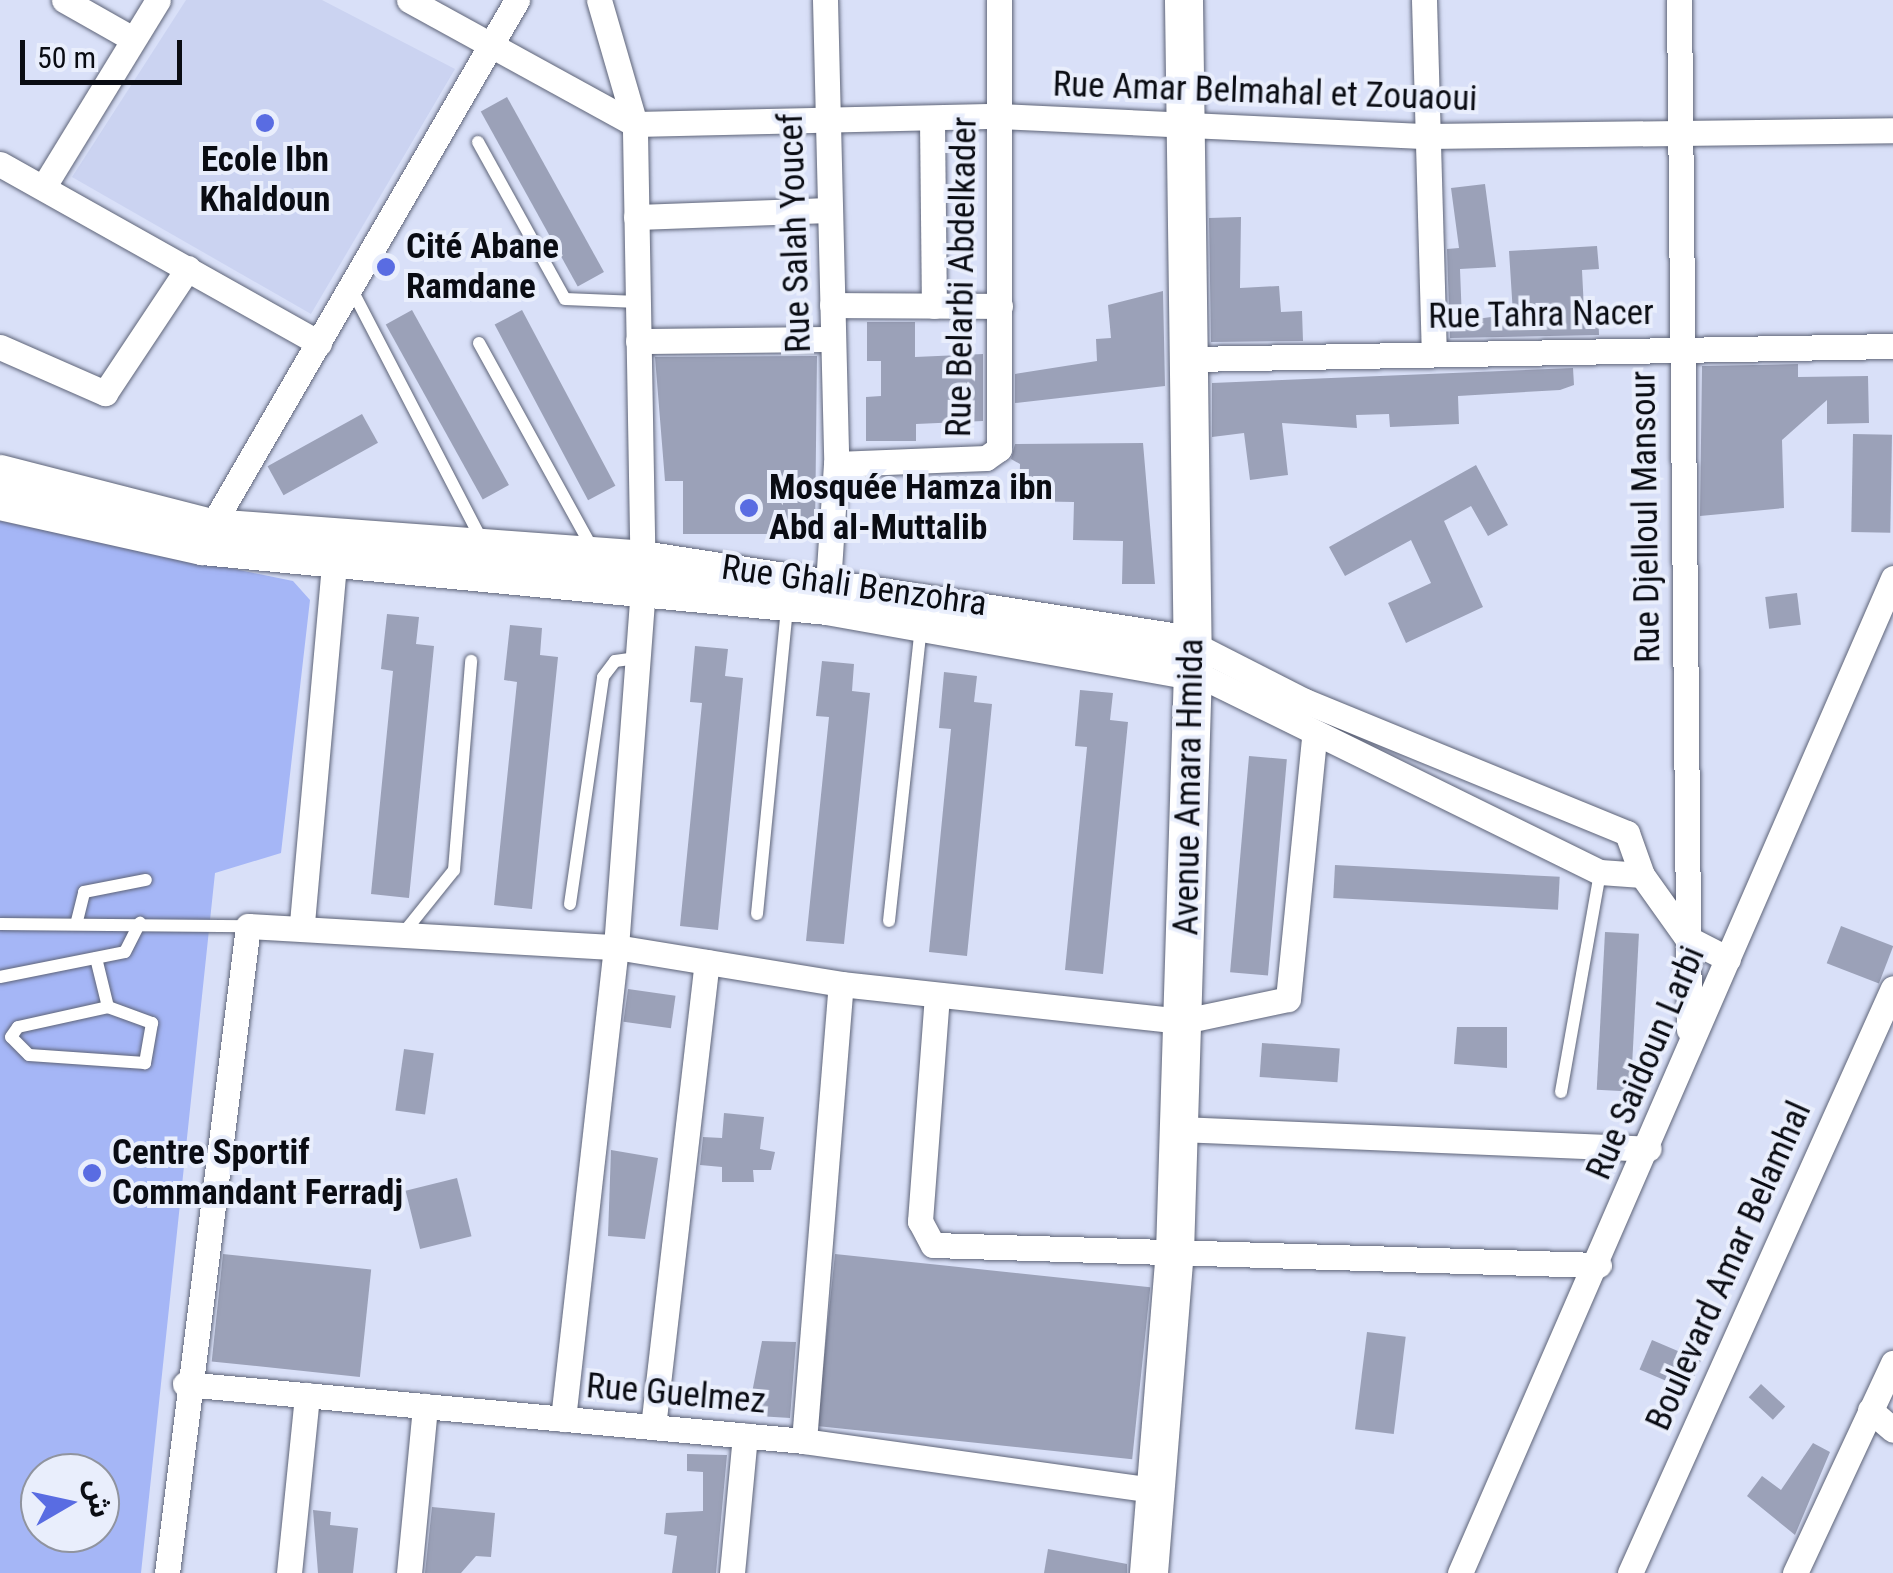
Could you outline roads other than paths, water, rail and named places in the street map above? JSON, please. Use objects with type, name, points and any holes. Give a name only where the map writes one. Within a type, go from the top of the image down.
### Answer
[{"type":"main road","name":"Avenue Amara Hmida","points":[[1149,1573],[1159,1492],[1175,1253],[1184,1021],[1192,658],[1189,131],[1184,0]]},
{"type":"main road","name":"Rue Ghali Benzohra","points":[[0,472],[206,536],[596,554],[642,574],[788,604],[828,594],[921,627],[1192,658]]},
{"type":"main road","name":"Rue Ghali Benzohra","points":[[0,502],[334,561],[642,574],[828,594],[1192,658]]},
{"type":"street","points":[[64,0],[134,39]]},
{"type":"street","points":[[44,186],[158,0]]},
{"type":"street","points":[[410,0],[636,124]]},
{"type":"street","points":[[206,536],[517,0]]},
{"type":"street","points":[[563,1419],[616,948],[642,574],[636,124],[599,0]]},
{"type":"street","name":"Rue Salah Youcef","points":[[825,0],[836,464],[828,594]]},
{"type":"street","name":"Rue Belarbi Abdelkader","points":[[836,464],[994,456],[1000,306],[999,0]]},
{"type":"street","points":[[1424,0],[1434,352]]},
{"type":"street","name":"Rue Djelloul Mansour","points":[[1679,0],[1677,347],[1689,1032]]},
{"type":"street","name":"Rue Amar Belmahal et Zouaoui","points":[[636,124],[932,122],[999,116],[1189,131],[1428,136],[1893,130]]},
{"type":"street","points":[[932,122],[934,306]]},
{"type":"street","points":[[1,168],[44,186],[319,343]]},
{"type":"street","points":[[636,217],[830,210]]},
{"type":"street","points":[[0,347],[105,394],[188,268]]},
{"type":"street","points":[[832,305],[1000,306]]},
{"type":"street","points":[[638,340],[832,339]]},
{"type":"street","name":"Rue Tahra Nacer","points":[[1191,359],[1893,346]]},
{"type":"street","points":[[302,923],[334,561]]},
{"type":"street","name":"Rue Saidoun Larbi","points":[[1460,1573],[1649,1148],[1689,1032],[1728,959],[1893,578]]},
{"type":"street","name":"Rue Ghali Benzohra","points":[[1192,658],[1314,739],[1600,872],[1642,876]]},
{"type":"street","name":"Rue Ghali Benzohra","points":[[1192,658],[1628,832],[1642,876],[1687,938]]},
{"type":"street","points":[[167,1573],[184,1384],[248,926],[302,923],[616,948],[841,984],[1184,1021],[1288,999],[1314,739]]},
{"type":"street","points":[[1687,938],[1728,959]]},
{"type":"street","points":[[653,1427],[707,962]]},
{"type":"street","points":[[804,1441],[841,984]]},
{"type":"street","name":"Boulevard Amar Belamhal","points":[[1630,1573],[1893,988]]},
{"type":"street","points":[[937,994],[924,1237],[934,1245],[1599,1266]]},
{"type":"street","points":[[1180,1129],[1649,1148]]},
{"type":"street","points":[[1802,1570],[1893,1363]]},
{"type":"street","name":"Rue Guelmez","points":[[184,1384],[804,1441],[1159,1492]]},
{"type":"street","points":[[288,1573],[307,1396]]},
{"type":"street","points":[[410,1573],[425,1406]]},
{"type":"street","points":[[1870,1410],[1893,1430]]},
{"type":"street","points":[[732,1573],[745,1436]]},
{"type":"lane","points":[[478,142],[565,299],[638,302]]},
{"type":"lane","points":[[351,288],[485,546]]},
{"type":"lane","points":[[480,343],[596,554]]},
{"type":"lane","points":[[757,914],[788,604]]},
{"type":"lane","points":[[889,920],[921,627]]},
{"type":"lane","points":[[570,904],[603,677],[615,661],[637,658]]},
{"type":"lane","points":[[405,931],[454,870],[471,661]]},
{"type":"lane","points":[[1561,1092],[1600,872]]},
{"type":"lane","points":[[78,922],[84,892],[146,880]]},
{"type":"lane","points":[[0,978],[125,952],[140,923]]},
{"type":"lane","points":[[0,924],[248,926]]},
{"type":"lane","points":[[96,958],[108,1007]]},
{"type":"lane","points":[[108,1007],[152,1023],[145,1064],[30,1055],[11,1037],[18,1027],[108,1007]]},
{"type":"place","name":"Ecole Ibn Khaldoun","points":[[265,123]]},
{"type":"place","name":"Cité Abane Ramdane","points":[[386,267]]},
{"type":"place","name":"Mosquée Hamza ibn Abd al-Muttalib","points":[[749,508]]},
{"type":"place","name":"Centre Sportif Commandant Ferradj","points":[[92,1173]]}]
